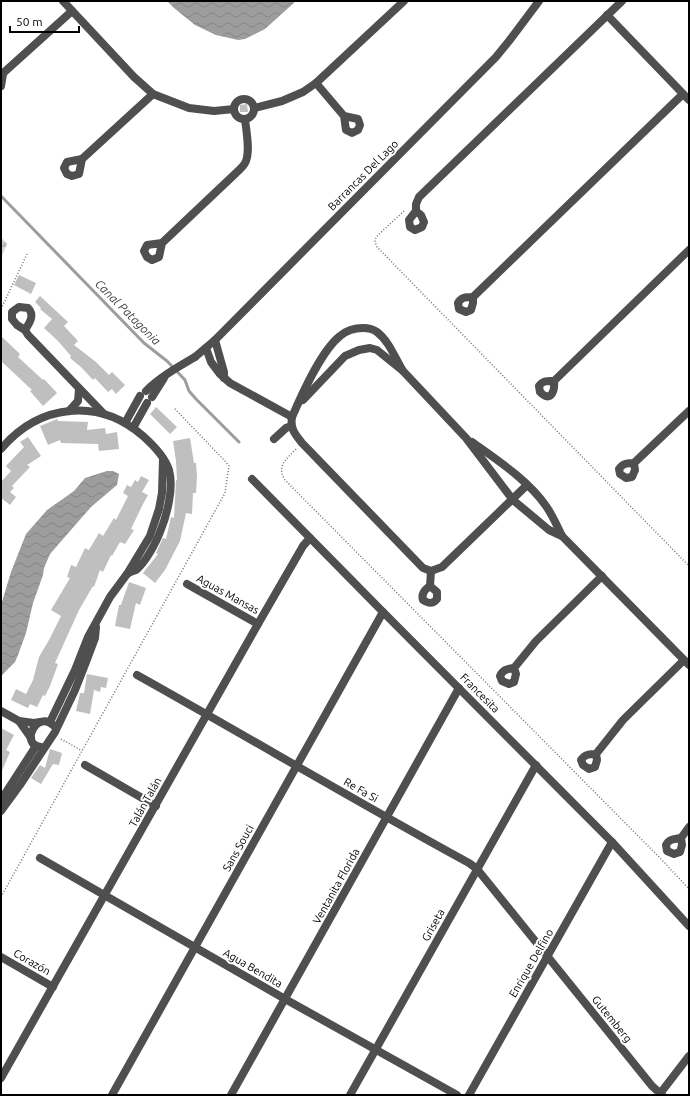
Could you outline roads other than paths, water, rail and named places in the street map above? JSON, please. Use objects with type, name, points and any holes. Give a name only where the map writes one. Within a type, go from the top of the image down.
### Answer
[{"type":"street","points":[[63,1],[134,77],[153,94],[189,108],[214,111],[234,109]]},
{"type":"street","points":[[254,108],[282,101],[303,92],[316,83],[404,1]]},
{"type":"street","name":"Barrancas Del Lago","points":[[125,423],[143,394],[154,383],[191,359],[215,340],[496,57],[539,1]]},
{"type":"street","points":[[412,209],[419,197],[622,1]]},
{"type":"street","points":[[1,86],[2,74],[72,12]]},
{"type":"street","points":[[607,16],[689,100]]},
{"type":"street","points":[[316,83],[344,116]]},
{"type":"street","points":[[82,159],[153,94]]},
{"type":"street","points":[[473,297],[683,94]]},
{"type":"street","points":[[242,99],[251,102],[254,108],[251,116],[245,119],[236,115],[234,109],[236,103],[242,99]]},
{"type":"street","points":[[162,242],[245,163],[248,147],[245,119]]},
{"type":"street","points":[[554,381],[689,250]]},
{"type":"street","points":[[274,439],[291,422],[314,371],[323,357],[340,336],[349,330],[368,328],[377,332],[385,340],[403,371]]},
{"type":"street","points":[[25,330],[28,335],[104,414]]},
{"type":"street","points":[[215,340],[224,372],[224,378]]},
{"type":"street","points":[[206,348],[211,362],[224,378],[291,422]]},
{"type":"street","points":[[297,407],[345,356],[359,350],[370,348],[377,350],[403,371],[466,438],[513,500],[549,530],[562,536]]},
{"type":"street","points":[[133,428],[166,374]]},
{"type":"street","points":[[69,411],[78,401],[79,389]]},
{"type":"street","points":[[1,449],[15,434],[34,421],[53,414],[69,411],[84,411],[115,417],[125,423],[148,441],[163,459],[162,493],[156,521],[150,536],[127,574],[110,597],[88,637],[75,670],[50,722]]},
{"type":"street","points":[[634,463],[689,411]]},
{"type":"street","points":[[291,422],[292,431],[302,443],[423,568],[431,571],[442,567],[527,485]]},
{"type":"street","points":[[466,438],[500,461],[538,495],[546,506],[562,536],[686,663],[623,720],[596,754]]},
{"type":"street","name":"Francesita","points":[[252,479],[612,842],[689,926]]},
{"type":"street","name":"Talán Talán","points":[[1,1078],[258,624],[310,538]]},
{"type":"street","points":[[430,586],[431,571]]},
{"type":"street","points":[[514,668],[536,641],[602,576]]},
{"type":"street","name":"Aguas Mansas","points":[[187,584],[258,624]]},
{"type":"street","name":"Sans Souci","points":[[112,1095],[383,612]]},
{"type":"street","points":[[1,811],[54,733],[75,690],[86,662],[95,638],[96,624]]},
{"type":"street","name":"Re Fa Si","points":[[137,675],[297,765],[387,818],[469,862],[477,869],[547,956]]},
{"type":"street","name":"Ventanita Florida","points":[[231,1095],[459,688]]},
{"type":"street","points":[[1,711],[19,721],[50,722]]},
{"type":"street","points":[[19,721],[32,743],[36,746],[45,746]]},
{"type":"street","points":[[31,739],[33,728],[40,722]]},
{"type":"street","points":[[50,722],[54,728],[54,733]]},
{"type":"street","points":[[1,800],[36,746]]},
{"type":"street","points":[[85,765],[156,806]]},
{"type":"street","name":"Griseta","points":[[350,1095],[536,765]]},
{"type":"street","points":[[681,838],[689,827]]},
{"type":"street","name":"Enrique Delfino","points":[[469,1095],[612,842]]},
{"type":"street","name":"Agua Bendita","points":[[40,858],[195,948],[457,1095]]},
{"type":"street","name":"Gutemberg","points":[[547,956],[660,1094]]},
{"type":"street","name":"Corazón","points":[[1,957],[53,987]]},
{"type":"street","points":[[660,1094],[689,1056]]},
{"type":"water","points":[[167,1],[296,1],[265,29],[245,39],[238,40],[216,35],[195,25]]},
{"type":"water","points":[[107,471],[113,471],[119,474],[117,485],[91,507],[50,554],[44,568],[33,603],[26,633],[18,655],[15,662],[1,676],[1,605],[11,572],[26,534],[47,510],[74,491],[85,478]]},
{"type":"waterway","name":"Canal Patagonia","points":[[1,196],[144,343],[167,361],[185,380],[189,391],[196,399],[239,442]]}]
